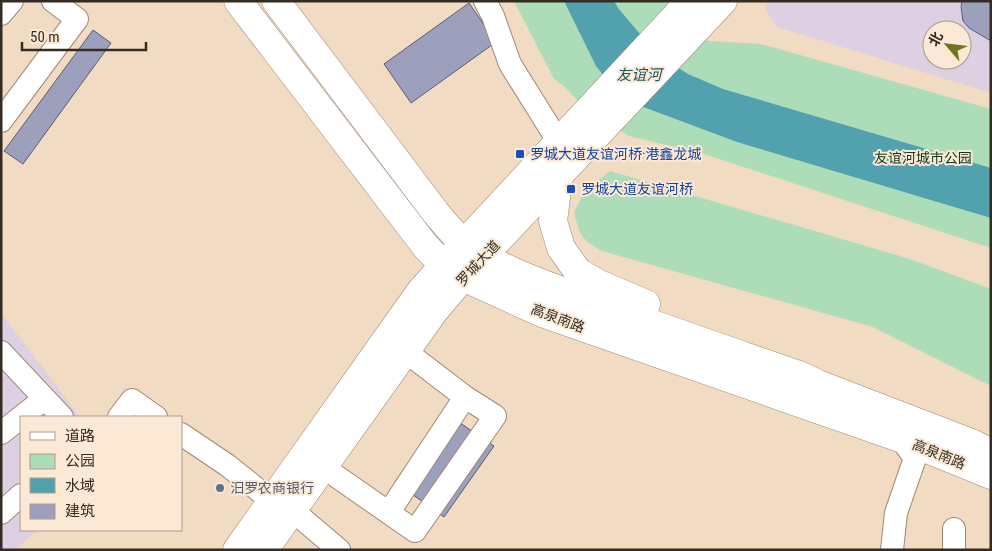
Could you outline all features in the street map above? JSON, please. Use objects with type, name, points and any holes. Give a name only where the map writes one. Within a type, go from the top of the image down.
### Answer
[{"type":"main road","name":"高泉南路","points":[[238,1],[418,237],[453,271],[542,313],[699,366],[839,418],[900,438],[991,475]]},
{"type":"main road","name":"高泉南路","points":[[276,1],[436,214],[474,250],[524,276],[678,334],[799,374],[818,384],[974,444],[991,453]]},
{"type":"main road","name":"罗城大道","points":[[264,550],[282,505],[420,292],[453,271],[559,175],[604,110],[710,4]]},
{"type":"main road","name":"罗城大道","points":[[474,250],[558,141],[604,110]]},
{"type":"main road","points":[[559,175],[553,221],[561,248],[578,272],[599,284],[656,308],[736,336],[799,374]]},
{"type":"main road","name":"罗城大道","points":[[237,550],[323,467],[435,310],[453,271]]},
{"type":"street","points":[[1,14],[12,1]]},
{"type":"street","points":[[1,121],[77,19],[53,1]]},
{"type":"street","points":[[485,1],[493,16],[510,64],[558,141]]},
{"type":"street","points":[[323,467],[415,531],[495,416],[465,397],[405,351]]},
{"type":"street","points":[[1,352],[61,416]]},
{"type":"street","points":[[389,512],[465,397]]},
{"type":"street","points":[[22,416],[44,399]]},
{"type":"street","points":[[120,416],[132,400],[155,416]]},
{"type":"street","points":[[1,433],[20,418]]},
{"type":"street","points":[[182,435],[227,464],[339,550]]},
{"type":"street","points":[[892,550],[896,513],[915,458],[900,438]]},
{"type":"street","points":[[1,513],[20,496]]},
{"type":"shaded area","points":[[767,1],[991,1],[991,93],[777,27],[766,10]]},
{"type":"shaded area","points":[[1,313],[79,416],[20,416],[20,531],[36,531],[15,550],[1,550]]},
{"type":"green space","name":"友谊河城市公园","points":[[514,1],[668,1],[669,8],[708,41],[761,44],[991,109],[991,248],[704,154],[629,136],[581,104],[565,87],[554,79]]},
{"type":"green space","points":[[610,171],[910,259],[991,289],[991,386],[873,327],[602,251],[582,236],[574,212],[585,191]]},
{"type":"water","name":"友谊河","points":[[564,1],[614,1],[657,54],[688,74],[723,89],[991,168],[991,218],[737,142],[622,99],[596,66]]},
{"type":"building","points":[[962,1],[991,1],[991,41],[972,30],[972,20],[963,20]]},
{"type":"building","points":[[469,3],[496,42],[411,103],[384,64]]},
{"type":"building","points":[[93,30],[111,43],[23,164],[4,151]]},
{"type":"building","points":[[444,412],[494,446],[444,517],[395,482]]},
{"type":"place","name":"罗城大道友谊河桥·港鑫龙城","points":[[520,154]]},
{"type":"place","name":"罗城大道友谊河桥","points":[[571,189]]},
{"type":"place","name":"汨罗农商银行","points":[[220,488]]}]
